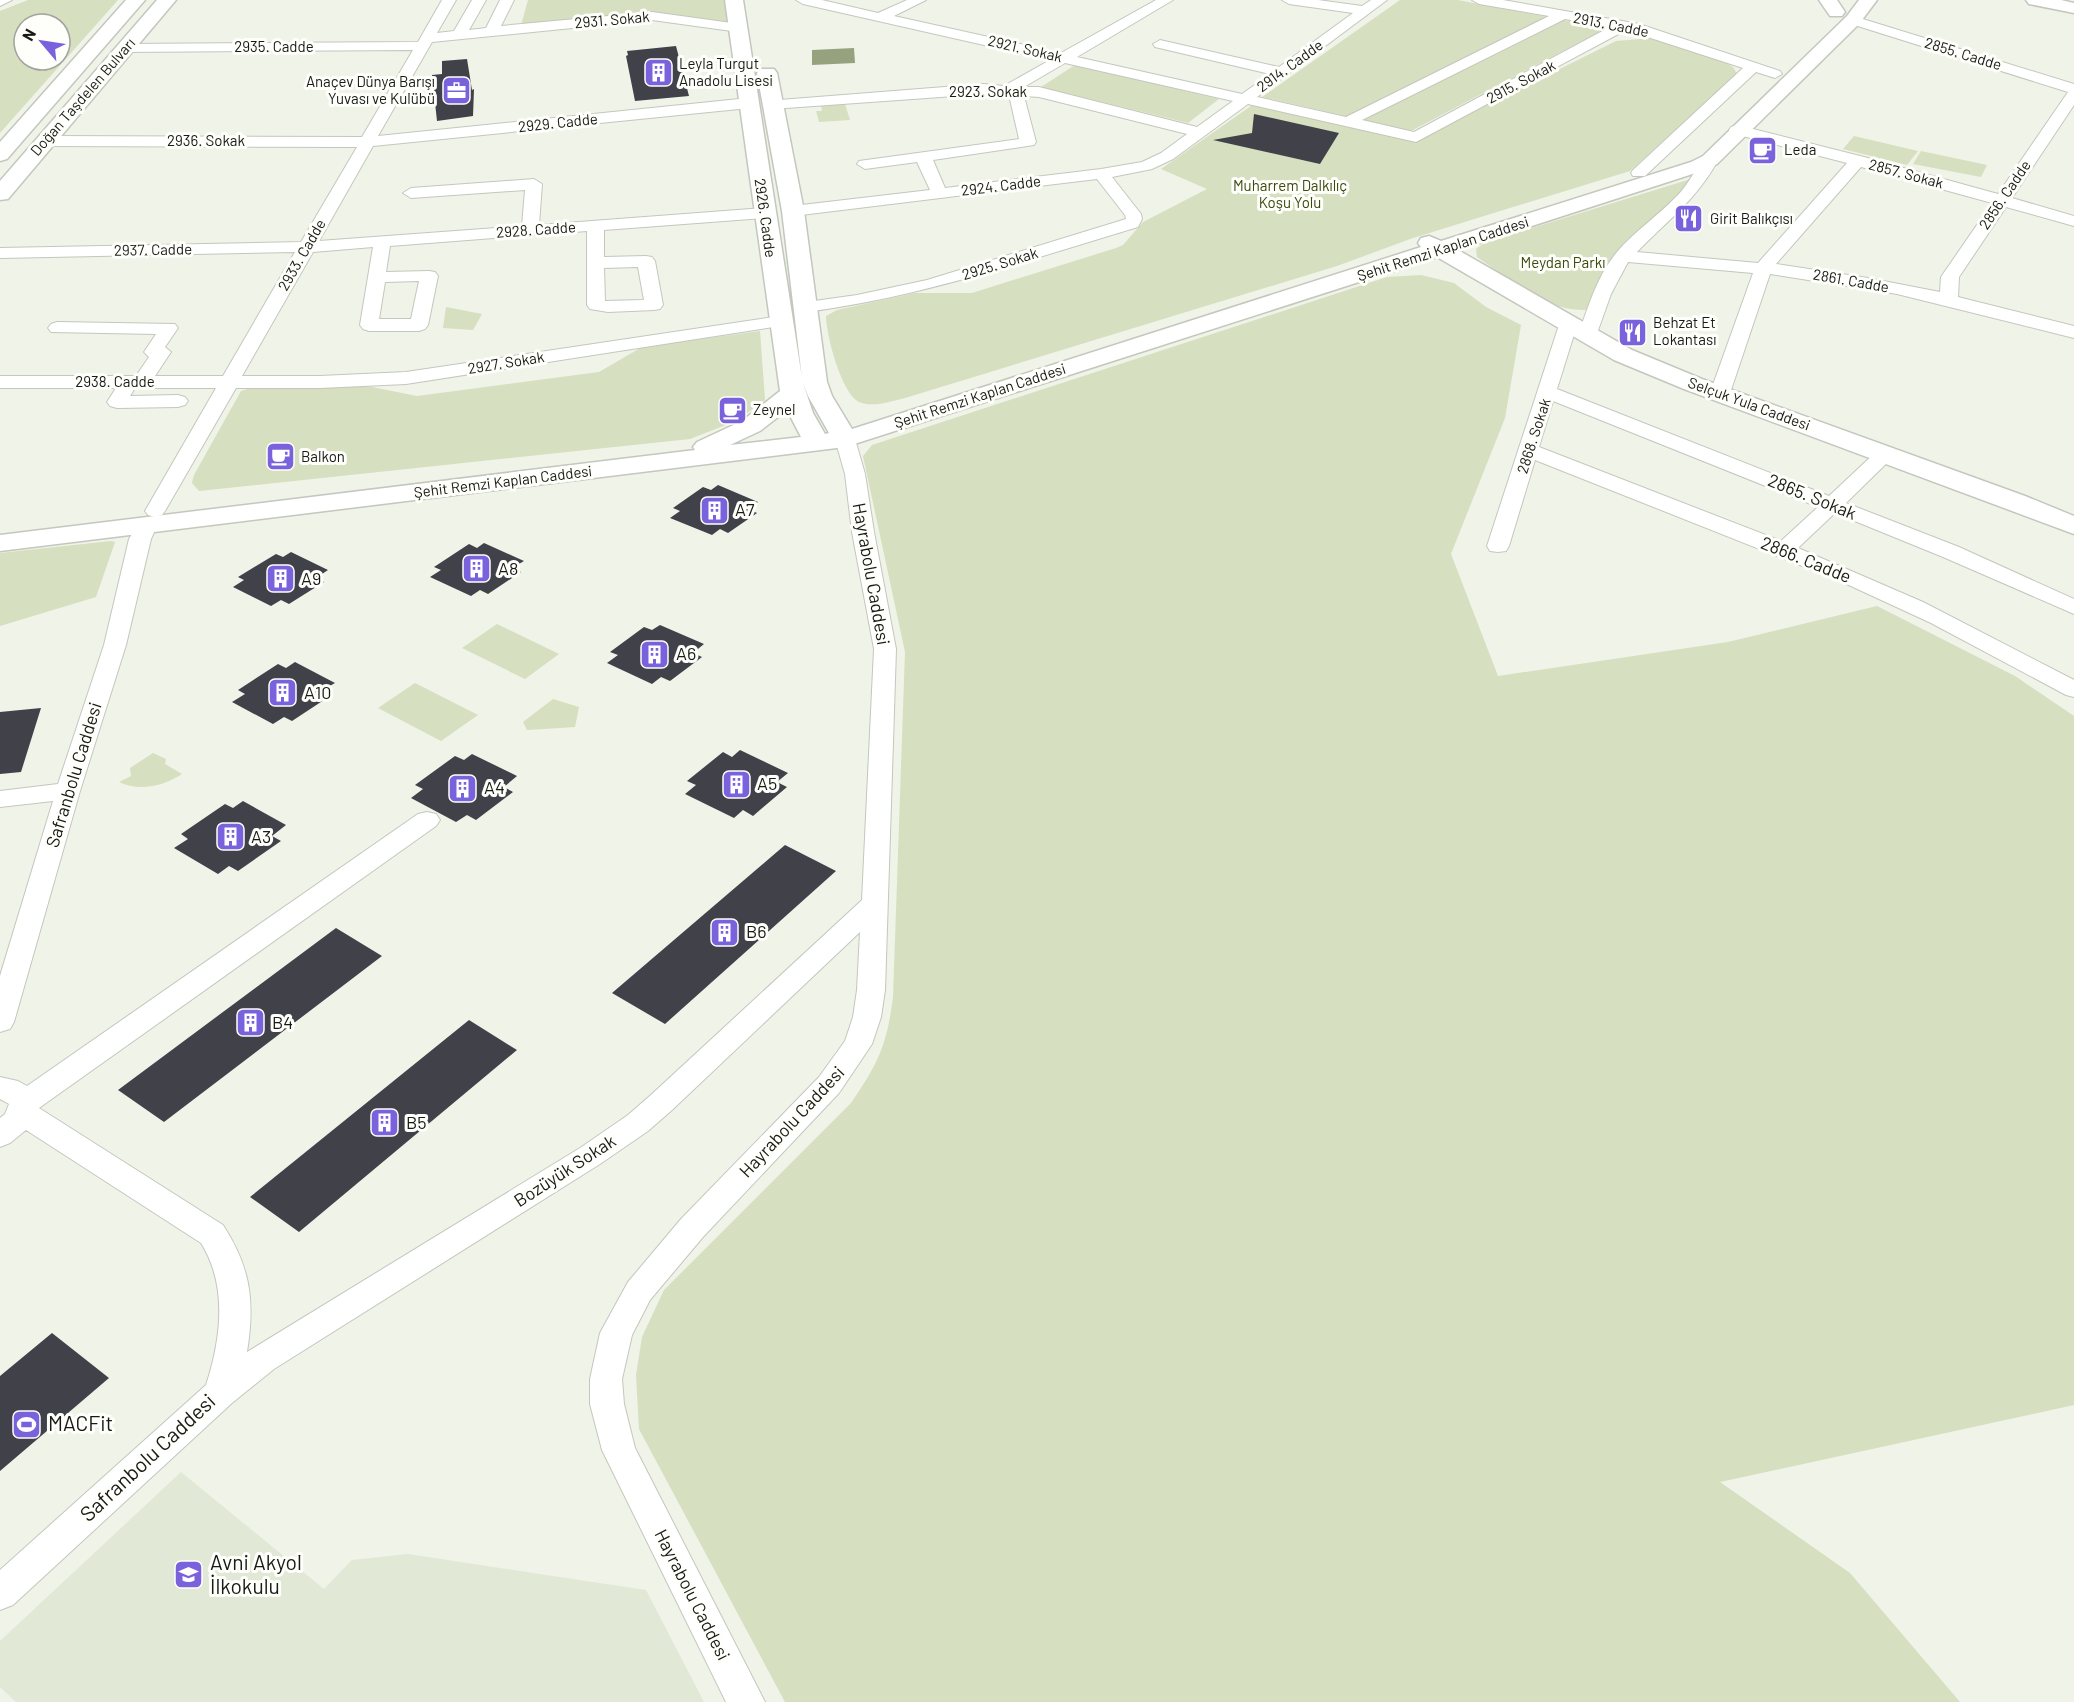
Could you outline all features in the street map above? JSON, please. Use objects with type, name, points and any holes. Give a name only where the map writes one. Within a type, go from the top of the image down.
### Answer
[{"type":"main road","name":"Doğan Taşdelen Bulvarı","points":[[0,155],[136,0]]},
{"type":"main road","name":"Doğan Taşdelen Bulvarı","points":[[0,194],[167,0]]},
{"type":"main road","name":"2926. Cadde","points":[[734,0],[754,20],[749,103],[780,321],[793,393],[814,437]]},
{"type":"main road","name":"Şehit Remzi Kaplan Caddesi","points":[[1433,245],[1696,154],[1839,8],[1868,0]]},
{"type":"main road","points":[[2035,0],[2074,8]]},
{"type":"main road","name":"Şehit Remzi Kaplan Caddesi","points":[[0,528],[150,518],[842,432],[1433,245],[1690,170],[1710,159],[1737,130],[1839,8]]},
{"type":"main road","name":"2926. Cadde","points":[[764,58],[793,211],[814,382],[842,432]]},
{"type":"main road","points":[[765,213],[793,211]]},
{"type":"main road","name":"Selçuk Yula Caddesi","points":[[1433,245],[1578,331],[1632,359],[1884,455],[2016,502],[2074,526]]},
{"type":"main road","points":[[704,447],[751,426],[793,393]]},
{"type":"main road","name":"Şehit Remzi Kaplan Caddesi","points":[[0,543],[150,518],[704,447],[814,437]]},
{"type":"street","points":[[0,2],[5,0]]},
{"type":"street","name":"2933. Cadde","points":[[150,518],[449,0]]},
{"type":"street","points":[[459,35],[479,0]]},
{"type":"street","points":[[491,32],[507,0]]},
{"type":"street","name":"2921. Sokak","points":[[803,0],[1416,137]]},
{"type":"street","points":[[880,17],[919,0]]},
{"type":"street","points":[[865,164],[1028,142],[1014,89],[1166,0]]},
{"type":"street","points":[[1289,0],[1365,11]]},
{"type":"street","name":"2914. Cadde","points":[[1200,132],[1380,0]]},
{"type":"street","name":"2913. Cadde","points":[[1479,0],[1561,16],[1625,25],[1774,74]]},
{"type":"street","name":"2855. Cadde","points":[[1839,8],[2074,89]]},
{"type":"street","name":"2931. Sokak","points":[[459,35],[652,16],[754,20]]},
{"type":"street","points":[[1349,121],[1561,16]]},
{"type":"street","points":[[437,21],[498,18]]},
{"type":"street","name":"2915. Sokak","points":[[1416,137],[1625,25]]},
{"type":"street","name":"2935. Cadde","points":[[126,48],[425,42],[459,35]]},
{"type":"street","points":[[1160,44],[1282,72]]},
{"type":"street","points":[[1639,173],[1753,67]]},
{"type":"street","points":[[2051,82],[2066,73]]},
{"type":"street","name":"2923. Sokak","points":[[772,105],[1014,89],[1039,92],[1200,132]]},
{"type":"street","name":"2856. Cadde","points":[[1950,301],[1948,287],[1950,277],[2000,200],[2074,94]]},
{"type":"street","name":"2929. Cadde","points":[[367,142],[749,103]]},
{"type":"street","name":"2857. Sokak","points":[[1737,130],[1858,160],[2074,221]]},
{"type":"street","name":"2924. Cadde","points":[[793,211],[1132,169],[1158,161],[1200,132]]},
{"type":"street","name":"2936. Sokak","points":[[45,141],[367,142]]},
{"type":"street","points":[[923,157],[940,194]]},
{"type":"street","name":"2868. Sokak","points":[[1498,546],[1547,392],[1578,331],[1624,256],[1690,189],[1710,159]]},
{"type":"street","points":[[1720,393],[1763,268],[1858,160]]},
{"type":"street","name":"2925. Sokak","points":[[806,307],[857,300],[931,284],[1132,223],[1133,214],[1101,174]]},
{"type":"street","points":[[411,193],[534,184],[530,231]]},
{"type":"street","points":[[992,187],[1000,202],[1066,195]]},
{"type":"street","name":"2928. Cadde","points":[[307,247],[765,213]]},
{"type":"street","points":[[595,226],[596,263]]},
{"type":"street","points":[[377,277],[382,242]]},
{"type":"street","name":"2937. Cadde","points":[[0,253],[307,247]]},
{"type":"street","name":"2861. Cadde","points":[[1624,256],[1763,268],[1839,278],[1950,301],[2074,332]]},
{"type":"street","name":"2927. Sokak","points":[[230,381],[341,381],[406,378],[780,321]]},
{"type":"street","points":[[57,328],[169,328],[153,352],[162,352],[117,402],[178,401]]},
{"type":"street","name":"2938. Cadde","points":[[0,382],[230,381]]},
{"type":"street","name":"2865. Sokak","points":[[1547,392],[1952,552],[2074,607]]},
{"type":"street","name":"Hayrabolu Caddesi","points":[[746,1702],[620,1450],[611,1428],[606,1379],[616,1333],[626,1313],[656,1269],[840,1072],[858,1044],[867,1017],[871,990],[885,649],[863,532],[855,474],[842,432]]},
{"type":"street","points":[[814,437],[855,474]]},
{"type":"street","name":"2866. Cadde","points":[[1529,450],[1784,550],[1938,617],[2074,690]]},
{"type":"street","points":[[1784,550],[1833,506],[1884,455]]},
{"type":"street","name":"Safranbolu Caddesi","points":[[0,1022],[68,791],[115,645],[140,540],[150,518]]},
{"type":"street","points":[[0,799],[68,791]]},
{"type":"street","points":[[0,1135],[10,1129],[15,1101],[427,820]]},
{"type":"street","name":"Bozüyük Sokak","points":[[219,1393],[269,1355],[455,1241],[638,1123],[875,903]]},
{"type":"street","name":"Safranbolu Caddesi","points":[[0,1593],[219,1393],[231,1356],[236,1321],[233,1287],[220,1244],[203,1228],[15,1101]]},
{"type":"shaded area","points":[[854,48],[855,63],[812,65],[812,50]]},
{"type":"shaded area","name":"Avni Akyol İlkokulu","points":[[181,1472],[324,1589],[352,1560],[408,1554],[646,1590],[704,1702],[16,1702],[0,1687],[0,1641]]},
{"type":"green space","points":[[28,0],[118,0],[72,52],[72,12],[12,12],[12,72],[54,72],[0,133],[0,11]]},
{"type":"green space","points":[[528,0],[734,0],[739,28],[662,17],[520,29]]},
{"type":"green space","points":[[1400,0],[1458,0],[1590,25],[1599,29],[1599,32],[1411,131],[1262,97]]},
{"type":"green space","name":"Muharrem Dalkılıç Koşu Yolu","points":[[1653,38],[1728,64],[1737,74],[1630,171],[1413,238],[1337,266],[905,398],[864,404],[852,396],[841,376],[832,349],[826,316],[837,310],[915,293],[972,293],[1123,245],[1143,222],[1207,189],[1161,169],[1251,106],[1260,104],[1417,140],[1616,41]]},
{"type":"green space","points":[[1075,65],[1219,99],[1188,123],[1041,87]]},
{"type":"green space","points":[[845,104],[850,120],[819,122],[816,111],[822,111],[821,106]]},
{"type":"green space","points":[[1854,136],[1918,151],[1907,165],[1843,149]]},
{"type":"green space","points":[[1921,151],[1987,165],[1981,177],[1913,164]]},
{"type":"green space","name":"Meydan Parkı","points":[[1694,178],[1641,232],[1594,309],[1578,310],[1547,302],[1517,285],[1477,257],[1476,249],[1484,243]]},
{"type":"green space","points":[[1421,275],[1454,283],[1486,307],[1521,325],[1505,418],[1451,554],[1498,676],[1728,642],[1877,606],[2015,676],[2074,716],[2074,1405],[1720,1482],[1850,1573],[1960,1702],[785,1702],[639,1429],[636,1375],[642,1337],[664,1290],[851,1103],[875,1065],[888,1028],[893,997],[905,652],[863,456],[872,445],[1387,277]]},
{"type":"green space","points":[[446,307],[482,314],[473,330],[443,328]]},
{"type":"green space","points":[[760,331],[765,400],[736,421],[690,439],[199,491],[192,483],[194,475],[241,391],[258,386],[372,387],[417,396],[599,372],[642,347]]},
{"type":"green space","points":[[115,542],[96,597],[0,626],[0,553]]},
{"type":"green space","points":[[497,624],[559,654],[525,679],[462,648]]},
{"type":"green space","points":[[415,683],[478,715],[441,741],[378,708]]},
{"type":"green space","points":[[553,699],[579,707],[575,727],[527,730],[523,722]]},
{"type":"green space","points":[[153,753],[166,759],[165,764],[182,774],[167,782],[151,786],[135,787],[119,782],[131,776],[130,768]]},
{"type":"building","name":"Leyla Turgut Anadolu Lisesi","points":[[676,46],[689,96],[635,101],[627,51]]},
{"type":"building","name":"Anaçev Dünya Barışı Yuvası ve Kulübü","points":[[467,59],[472,90],[474,89],[473,116],[437,121],[432,75],[442,74],[442,61]]},
{"type":"building","points":[[1254,114],[1339,133],[1320,164],[1213,140],[1252,133]]},
{"type":"building","name":"A7","points":[[718,485],[758,502],[748,509],[757,513],[728,533],[720,529],[712,535],[670,518],[680,511],[673,508],[703,487],[711,490]]},
{"type":"building","name":"A8","points":[[484,543],[524,561],[512,568],[521,572],[488,594],[480,590],[471,596],[430,577],[441,570],[434,567],[469,544],[477,548]]},
{"type":"building","name":"A9","points":[[291,552],[328,570],[316,578],[324,582],[289,604],[281,600],[271,606],[233,587],[244,580],[238,577],[276,554],[283,557]]},
{"type":"building","name":"A6","points":[[660,625],[704,644],[693,653],[702,657],[670,681],[661,677],[652,684],[607,663],[618,655],[610,652],[644,627],[652,630]]},
{"type":"building","name":"A10","points":[[295,662],[335,683],[321,691],[330,696],[292,721],[284,717],[273,724],[232,702],[245,694],[238,690],[278,664],[286,668]]},
{"type":"building","points":[[41,708],[21,772],[0,774],[0,712]]},
{"type":"building","name":"A5","points":[[740,750],[788,773],[777,782],[787,787],[753,816],[743,810],[734,818],[685,794],[696,785],[687,781],[723,752],[732,757]]},
{"type":"building","name":"A4","points":[[472,754],[517,776],[504,787],[513,792],[476,820],[467,815],[456,822],[411,798],[423,789],[415,785],[455,756],[464,760]]},
{"type":"building","name":"A3","points":[[243,801],[286,825],[272,836],[281,841],[238,871],[229,866],[218,874],[174,848],[188,839],[181,834],[225,804],[233,808]]},
{"type":"building","name":"B6","points":[[785,845],[836,871],[665,1024],[612,993]]},
{"type":"building","name":"B4","points":[[336,928],[382,956],[164,1122],[118,1090]]},
{"type":"building","name":"B5","points":[[469,1020],[517,1050],[299,1232],[250,1197]]},
{"type":"building","name":"MACFit","points":[[52,1333],[109,1378],[0,1471],[0,1376]]},
{"type":"place","name":"Leyla Turgut Anadolu Lisesi","points":[[658,73]]},
{"type":"place","name":"Anaçev Dünya Barışı Yuvası ve Kulübü","points":[[456,91]]},
{"type":"place","name":"Leda","points":[[1763,150]]},
{"type":"place","name":"Girit Balıkçısı","points":[[1689,219]]},
{"type":"place","name":"Behzat Et Lokantası","points":[[1632,332]]},
{"type":"place","name":"Zeynel","points":[[732,410]]},
{"type":"place","name":"Balkon","points":[[280,457]]},
{"type":"place","name":"A7","points":[[714,510]]},
{"type":"place","name":"A8","points":[[477,569]]},
{"type":"place","name":"A9","points":[[280,579]]},
{"type":"place","name":"A6","points":[[655,654]]},
{"type":"place","name":"A10","points":[[283,693]]},
{"type":"place","name":"A5","points":[[736,784]]},
{"type":"place","name":"A4","points":[[463,788]]},
{"type":"place","name":"A3","points":[[230,837]]},
{"type":"place","name":"B6","points":[[725,932]]},
{"type":"place","name":"B4","points":[[251,1023]]},
{"type":"place","name":"B5","points":[[385,1123]]},
{"type":"place","name":"MACFit","points":[[27,1424]]},
{"type":"place","name":"Avni Akyol İlkokulu","points":[[189,1575]]}]
